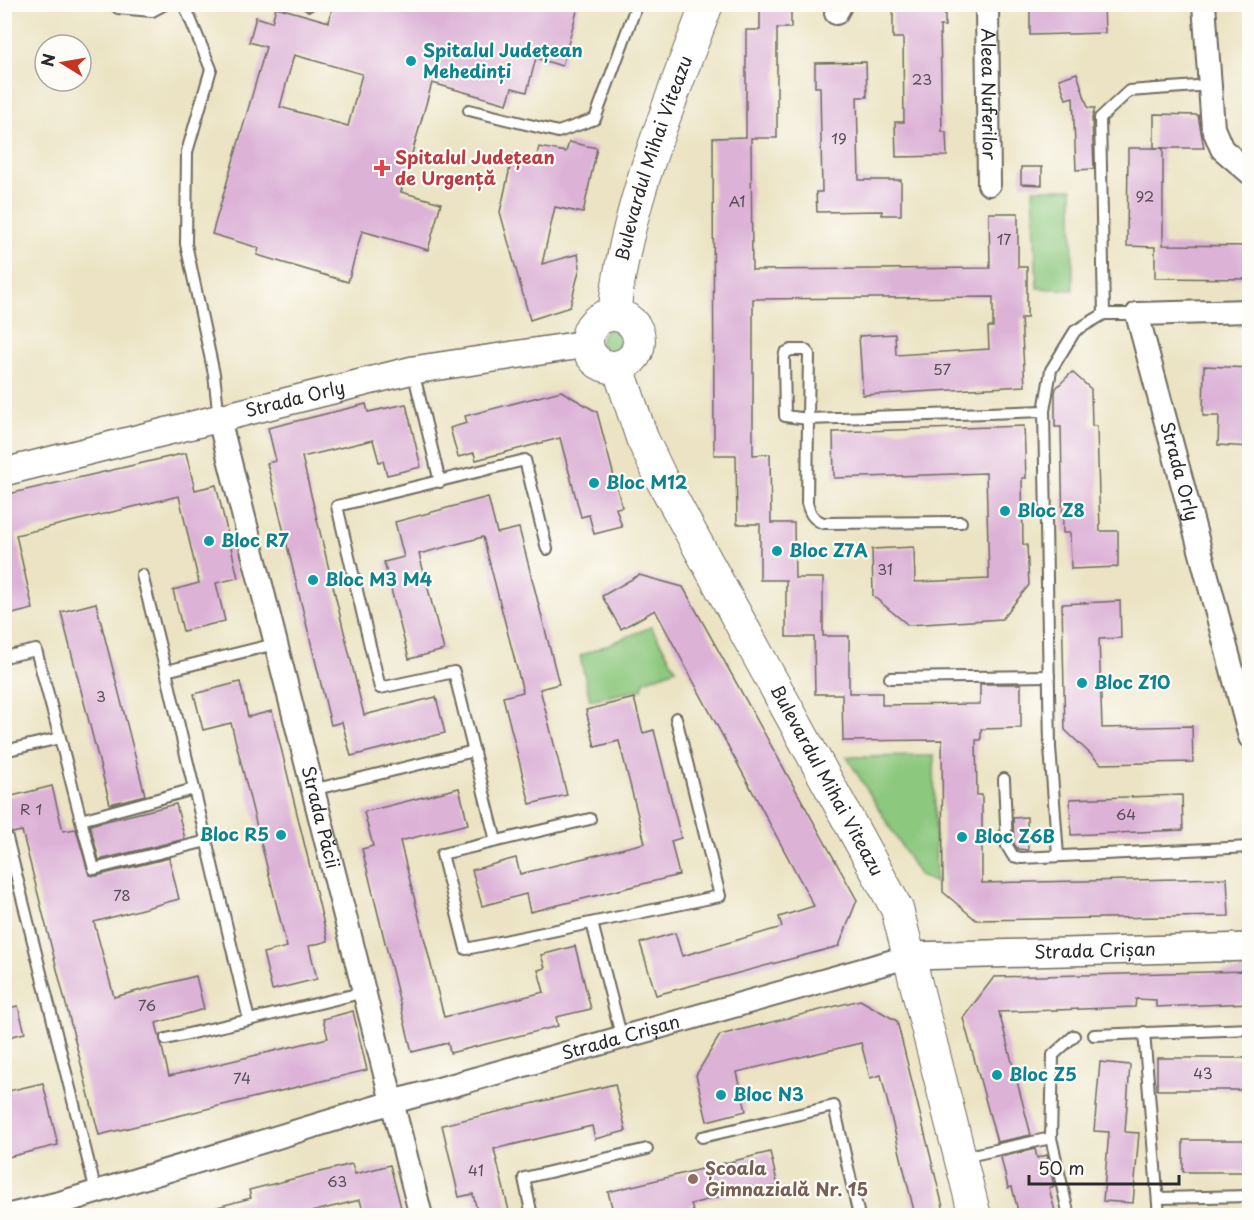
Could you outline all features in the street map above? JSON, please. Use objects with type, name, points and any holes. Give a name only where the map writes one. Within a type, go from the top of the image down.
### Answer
[{"type":"main road","name":"Bulevardul Mihai Viteazu","points":[[614,315],[617,281],[633,215],[667,112],[707,4]]},
{"type":"main road","points":[[614,315],[633,324],[639,342],[633,358],[618,367],[598,362],[588,344],[588,337],[594,324],[614,315]]},
{"type":"main road","name":"Bulevardul Mihai Viteazu","points":[[618,367],[642,438],[662,480],[897,909],[975,1215]]},
{"type":"street","name":"Aleea Nuferilor","points":[[987,4],[989,184]]},
{"type":"street","points":[[1204,4],[1213,129],[1222,149],[1250,173]]},
{"type":"street","points":[[1137,314],[1250,311]]},
{"type":"street","name":"Strada Orly","points":[[1137,314],[1250,737]]},
{"type":"street","name":"Strada Orly","points":[[4,472],[413,370],[588,344]]},
{"type":"street","name":"Strada Păcii","points":[[219,420],[421,1215]]},
{"type":"street","name":"Strada Crișan","points":[[6,1215],[62,1209],[96,1192],[393,1102],[911,957],[1250,947]]},
{"type":"lane","points":[[118,8],[152,11],[165,4]]},
{"type":"lane","points":[[184,4],[210,69],[187,152],[186,244],[214,374],[219,420]]},
{"type":"lane","points":[[469,110],[558,132],[595,119],[637,4]]},
{"type":"lane","points":[[1104,314],[1100,118],[1129,91],[1211,85]]},
{"type":"lane","points":[[1058,856],[1050,747],[1044,411],[1051,370],[1075,331],[1104,314],[1137,314]]},
{"type":"lane","points":[[961,522],[823,524],[816,520],[810,514],[807,503],[808,418],[809,354],[805,350],[791,350],[785,353],[785,416],[788,418],[808,418],[1044,411]]},
{"type":"lane","points":[[413,370],[441,482]]},
{"type":"lane","points":[[496,842],[454,672],[380,688],[337,506],[525,460],[547,549]]},
{"type":"lane","points":[[142,575],[249,1020]]},
{"type":"lane","points":[[166,670],[275,644]]},
{"type":"lane","points":[[4,657],[36,650],[94,869],[207,841]]},
{"type":"lane","points":[[890,678],[1049,676]]},
{"type":"lane","points":[[590,819],[442,854],[466,949],[720,896],[676,718]]},
{"type":"lane","points":[[4,751],[60,738]]},
{"type":"lane","points":[[312,790],[474,751]]},
{"type":"lane","points":[[1004,778],[1009,851],[1013,856],[1021,858],[1250,847]]},
{"type":"lane","points":[[81,820],[194,789]]},
{"type":"lane","points":[[8,838],[9,861],[96,1192]]},
{"type":"lane","points":[[592,923],[622,1039]]},
{"type":"lane","points":[[166,1039],[365,992]]},
{"type":"lane","points":[[1095,1035],[1250,1029]]},
{"type":"lane","points":[[1144,1032],[1159,1215]]},
{"type":"lane","points":[[1070,1215],[1051,1138],[1053,1055],[1074,1036]]},
{"type":"lane","points":[[702,1137],[834,1106],[859,1215]]},
{"type":"lane","points":[[961,1158],[1051,1138]]},
{"type":"lane","points":[[532,1215],[524,1178],[647,1149]]},
{"type":"lane","points":[[1159,1198],[1250,1196]]},
{"type":"green space","points":[[1033,189],[1072,189],[1073,290],[1037,288]]},
{"type":"green space","points":[[615,327],[625,331],[629,341],[625,351],[615,355],[605,351],[601,341],[605,331]]},
{"type":"green space","points":[[651,627],[676,669],[644,681],[642,689],[590,700],[580,656]]},
{"type":"green space","points":[[934,756],[936,883],[919,875],[847,757]]},
{"type":"building","points":[[333,4],[579,4],[562,66],[536,58],[527,92],[512,88],[507,104],[432,83],[401,192],[441,203],[428,250],[362,231],[348,282],[257,255],[259,248],[212,234],[266,47],[249,42],[256,17],[272,22],[276,7],[329,22]],"holes":[[[294,55],[362,74],[348,126],[280,107]]]},
{"type":"building","points":[[760,4],[791,4],[791,28],[777,28],[777,138],[751,138],[752,270],[990,268],[989,213],[1018,213],[1018,267],[1027,267],[1027,318],[1021,318],[1025,386],[863,395],[859,336],[895,334],[896,355],[989,349],[988,327],[993,327],[993,297],[753,299],[753,455],[770,454],[771,523],[794,523],[795,578],[823,578],[823,636],[849,636],[849,693],[882,693],[882,705],[980,704],[980,684],[1021,684],[1021,728],[981,729],[981,740],[976,740],[977,795],[982,795],[982,883],[1227,878],[1229,916],[976,920],[943,892],[942,740],[843,741],[842,694],[815,694],[814,637],[786,637],[786,580],[760,580],[760,524],[737,524],[736,455],[714,455],[713,138],[746,137],[746,30],[760,30]]},
{"type":"building","points":[[1030,4],[1104,4],[1105,33],[1030,35]]},
{"type":"building","points":[[945,6],[945,26],[940,26],[942,132],[946,132],[947,156],[896,157],[895,122],[904,122],[903,38],[893,38],[893,7]]},
{"type":"building","points":[[866,62],[867,97],[857,97],[859,180],[901,180],[901,215],[882,215],[882,211],[817,212],[816,192],[822,192],[820,87],[815,87],[815,63]]},
{"type":"building","points":[[1077,73],[1088,108],[1095,108],[1092,118],[1094,169],[1076,170],[1073,97],[1066,99],[1059,79]]},
{"type":"building","points":[[1154,114],[1198,115],[1204,148],[1154,148]]},
{"type":"building","points":[[569,142],[597,148],[583,213],[555,207],[542,264],[578,254],[580,267],[570,307],[530,320],[500,212],[513,154],[536,159],[539,147],[566,152]]},
{"type":"building","points":[[1128,148],[1163,148],[1163,245],[1250,246],[1250,279],[1155,278],[1155,247],[1127,246]]},
{"type":"building","points":[[1021,167],[1042,167],[1042,185],[1021,184]]},
{"type":"building","points":[[1204,366],[1250,368],[1250,447],[1218,445],[1219,416],[1203,416]]},
{"type":"building","points":[[1072,372],[1091,389],[1092,426],[1097,426],[1100,531],[1118,531],[1118,567],[1071,569],[1070,533],[1063,533],[1061,427],[1055,427],[1055,393],[1056,388]]},
{"type":"building","name":"Bloc M12","points":[[561,391],[597,412],[622,507],[616,508],[622,527],[594,534],[589,515],[581,517],[560,438],[476,460],[474,453],[458,457],[450,428],[467,423],[465,416]]},
{"type":"building","name":"Bloc M3 M4","points":[[366,404],[368,412],[406,404],[421,467],[387,475],[383,461],[379,462],[373,440],[302,457],[364,715],[436,697],[445,733],[351,756],[342,722],[331,725],[267,463],[276,461],[268,428]]},
{"type":"building","name":"Bloc Z8","points":[[1024,426],[1026,478],[1022,478],[1023,544],[1027,545],[1029,585],[1002,619],[908,625],[873,596],[872,549],[914,547],[915,582],[989,579],[986,473],[834,478],[833,432]]},
{"type":"building","name":"Bloc R7","points":[[186,453],[195,490],[216,485],[231,547],[238,578],[216,583],[225,621],[183,631],[173,590],[199,583],[179,496],[16,535],[33,609],[4,616],[4,515],[7,514],[4,495]]},
{"type":"building","points":[[488,497],[497,533],[519,528],[559,684],[540,689],[567,795],[530,804],[503,697],[523,692],[483,537],[419,554],[444,650],[409,659],[384,562],[404,557],[395,522]]},
{"type":"building","points":[[639,575],[683,587],[857,900],[839,946],[656,995],[640,943],[675,933],[682,956],[782,927],[779,917],[814,906],[655,610],[621,629],[602,596]]},
{"type":"building","name":"Bloc Z10","points":[[1120,601],[1121,638],[1099,639],[1102,728],[1192,726],[1193,762],[1101,764],[1065,730],[1062,604]]},
{"type":"building","points":[[96,603],[145,795],[110,804],[61,612]]},
{"type":"building","name":"Bloc R5","points":[[240,682],[248,717],[272,711],[328,941],[309,946],[317,979],[272,990],[263,953],[287,947],[231,723],[203,730],[194,694]]},
{"type":"building","points":[[634,698],[643,733],[654,730],[681,838],[671,841],[679,875],[530,912],[526,894],[482,906],[472,870],[516,858],[520,874],[645,843],[619,741],[595,747],[586,710]]},
{"type":"building","points":[[52,786],[63,831],[76,829],[89,875],[96,876],[169,858],[179,899],[94,922],[114,997],[196,976],[204,1009],[156,1023],[169,1076],[328,1038],[323,1019],[353,1011],[367,1070],[99,1135],[22,831],[13,833],[4,831],[4,798]]},
{"type":"building","points":[[459,788],[468,824],[400,841],[444,1017],[544,992],[538,970],[545,968],[541,955],[575,946],[591,1009],[556,1017],[558,1026],[450,1053],[448,1043],[412,1052],[362,849],[373,846],[364,812]]},
{"type":"building","points":[[1182,795],[1183,830],[1071,835],[1070,799]]},
{"type":"building","points":[[176,804],[185,839],[99,860],[90,825]]},
{"type":"building","points":[[1027,817],[1028,850],[1018,849],[1014,844],[1013,818]]},
{"type":"building","name":"Bloc Z5","points":[[1250,971],[1250,1003],[1156,1007],[1156,1000],[1136,999],[1135,1007],[999,1012],[1031,1135],[997,1142],[963,1018],[994,977]]},
{"type":"building","name":"Bloc N3","points":[[860,1000],[897,1021],[945,1215],[915,1215],[881,1075],[870,1078],[861,1043],[737,1072],[746,1111],[707,1121],[696,1075],[720,1035]]},
{"type":"building","points":[[18,1006],[25,1033],[4,1038],[4,1009]]},
{"type":"building","points":[[1157,1058],[1250,1058],[1250,1090],[1157,1090]]},
{"type":"building","points":[[1100,1062],[1130,1065],[1125,1132],[1139,1133],[1133,1203],[1103,1201],[1109,1132],[1094,1131]]},
{"type":"building","points":[[43,1083],[58,1145],[4,1158],[4,1092]]},
{"type":"building","points":[[615,1084],[626,1131],[595,1139],[592,1126],[494,1149],[510,1215],[478,1215],[473,1194],[459,1197],[442,1125]]},
{"type":"building","points":[[1183,1140],[1250,1140],[1250,1172],[1183,1172]]},
{"type":"building","points":[[1035,1149],[1037,1158],[1047,1155],[1054,1186],[1049,1188],[1056,1215],[1019,1215],[1012,1187],[1008,1188],[1001,1157]]},
{"type":"building","points":[[770,1152],[778,1186],[758,1190],[757,1187],[691,1204],[694,1215],[614,1215],[608,1192]]},
{"type":"building","points":[[352,1164],[355,1174],[390,1165],[403,1215],[364,1215],[360,1200],[299,1215],[207,1215],[206,1210],[251,1198],[249,1190]]},
{"type":"place","name":"Spitalul Județean Mehedinți","points":[[411,61]]},
{"type":"place","name":"Spitalul Județean de Urgență","points":[[382,168]]},
{"type":"place","name":"Bloc M12","points":[[594,483]]},
{"type":"place","name":"Bloc Z8","points":[[1005,511]]},
{"type":"place","name":"Bloc R7","points":[[209,541]]},
{"type":"place","name":"Bloc Z7A","points":[[777,551]]},
{"type":"place","name":"Bloc M3 M4","points":[[313,580]]},
{"type":"place","name":"Bloc Z10","points":[[1082,683]]},
{"type":"place","name":"Bloc R5","points":[[281,835]]},
{"type":"place","name":"Bloc Z6B","points":[[962,837]]},
{"type":"place","name":"Bloc Z5","points":[[997,1075]]},
{"type":"place","name":"Bloc N3","points":[[721,1095]]},
{"type":"place","name":"Școala Gimnazială Nr. 15","points":[[693,1179]]}]
